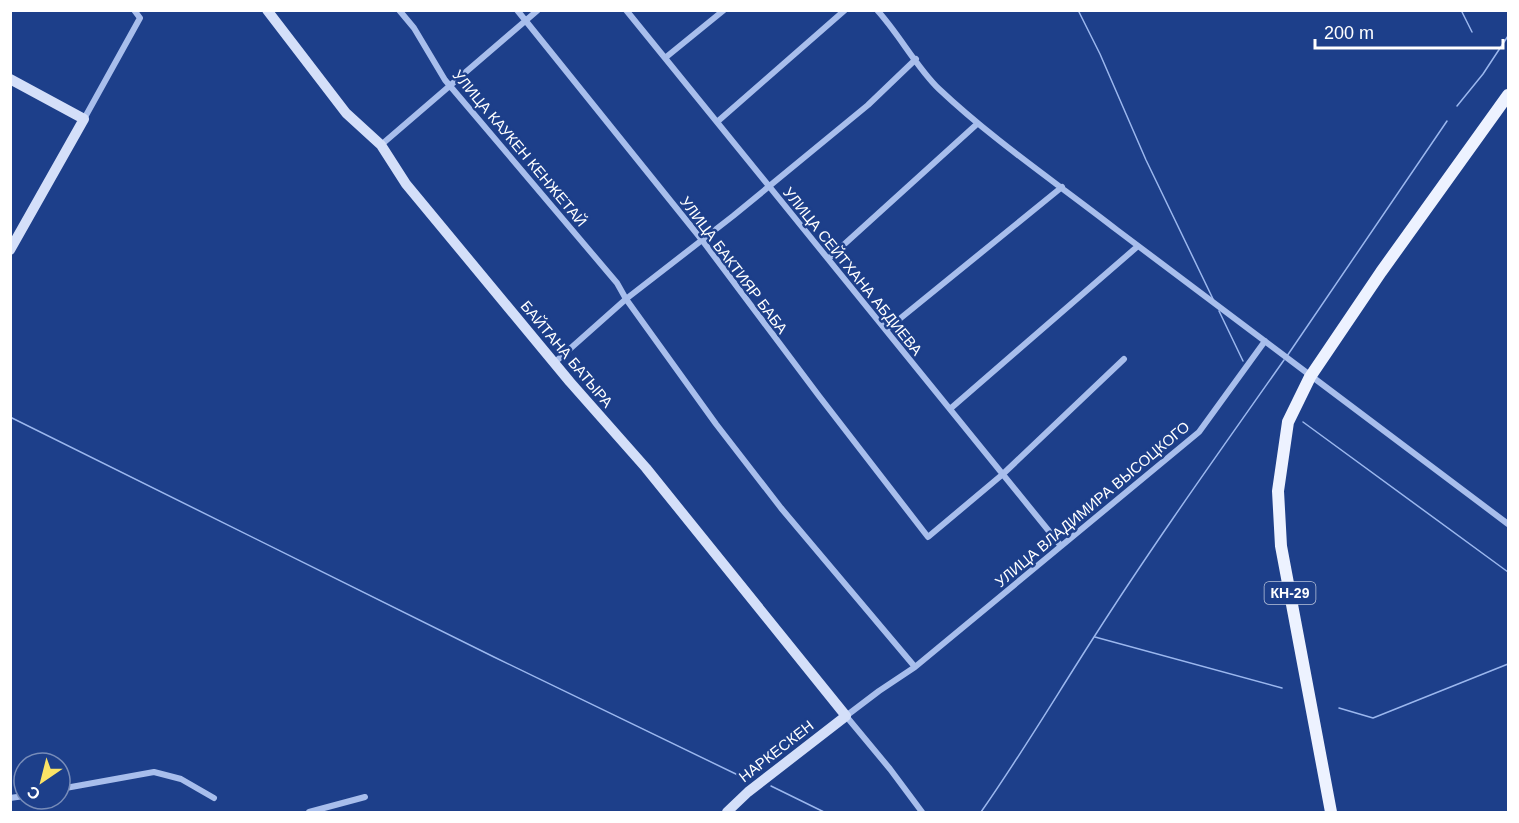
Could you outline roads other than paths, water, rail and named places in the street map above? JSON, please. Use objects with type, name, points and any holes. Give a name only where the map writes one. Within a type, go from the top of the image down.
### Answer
[{"type":"main road","name":"КН-29","points":[[1331,813],[1281,546],[1278,491],[1288,422],[1310,377],[1381,272],[1509,95]]},
{"type":"street","points":[[134,10],[140,18]]},
{"type":"street","points":[[10,250],[145,10]]},
{"type":"street","name":"БАЙТАНА БАТЫРА","points":[[267,10],[346,112],[381,145],[406,184],[554,363],[646,468],[846,716]]},
{"type":"street","name":"УЛИЦА КАУКЕН КЕНЖЕТАЙ","points":[[399,10],[414,28],[451,86],[617,283],[626,299]]},
{"type":"street","name":"УЛИЦА БАКТИЯР БАБА","points":[[517,10],[702,240],[928,537],[1003,474]]},
{"type":"street","points":[[381,145],[538,10]]},
{"type":"street","name":"УЛИЦА СЕЙТХАНА АБДИЕВА","points":[[626,10],[1061,546]]},
{"type":"street","points":[[665,58],[724,10]]},
{"type":"street","points":[[717,122],[845,10]]},
{"type":"street","points":[[878,10],[936,86],[977,124],[1201,295],[1296,363],[1310,377],[1345,400],[1509,524]]},
{"type":"street","points":[[554,363],[626,299],[868,105],[916,59]]},
{"type":"street","points":[[10,79],[84,119]]},
{"type":"street","points":[[828,258],[977,124]]},
{"type":"street","points":[[885,330],[1062,187]]},
{"type":"street","points":[[950,409],[1138,246]]},
{"type":"street","points":[[626,299],[716,424],[781,508],[915,668]]},
{"type":"street","name":"УЛИЦА ВЛАДИМИРА ВЫСОЦКОГО","points":[[846,716],[915,668],[1199,432],[1265,340]]},
{"type":"street","points":[[1003,474],[1124,359]]},
{"type":"street","points":[[846,716],[890,769],[922,813]]},
{"type":"street","name":"НАРКЕСКЕН","points":[[727,813],[748,792],[846,716]]},
{"type":"street","points":[[72,787],[154,772],[181,779],[214,798]]},
{"type":"street","points":[[309,813],[365,797]]},
{"type":"waterway","points":[[1078,10],[1100,54],[1146,160],[1214,301]]},
{"type":"waterway","points":[[1461,10],[1472,32]]},
{"type":"waterway","points":[[1457,106],[1483,74],[1508,36]]},
{"type":"waterway","points":[[1287,356],[1447,121]]},
{"type":"waterway","points":[[1219,311],[1243,361]]},
{"type":"waterway","points":[[981,812],[1140,567],[1284,360]]},
{"type":"waterway","points":[[10,417],[740,776]]},
{"type":"waterway","points":[[1303,422],[1508,572]]},
{"type":"waterway","points":[[1095,637],[1282,688]]},
{"type":"waterway","points":[[1339,708],[1373,718],[1508,664]]},
{"type":"waterway","points":[[771,786],[824,812]]}]
